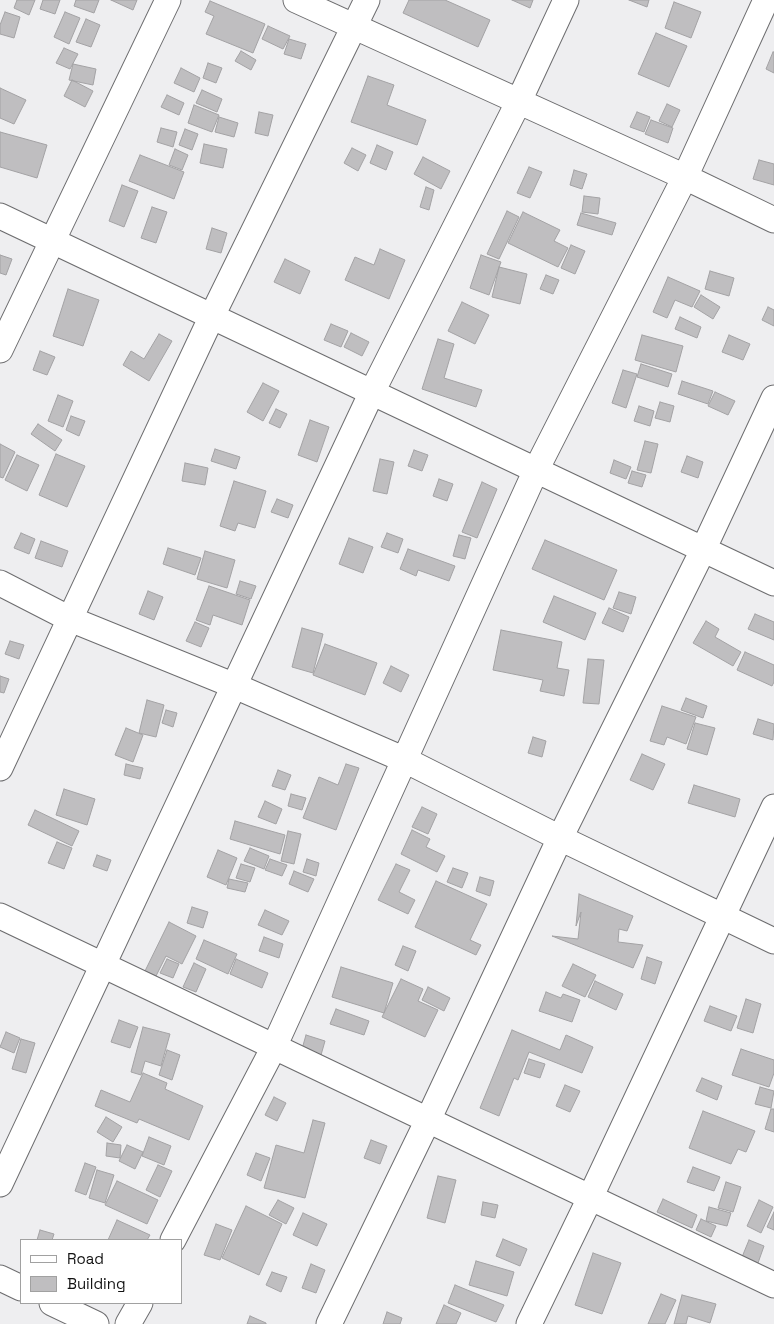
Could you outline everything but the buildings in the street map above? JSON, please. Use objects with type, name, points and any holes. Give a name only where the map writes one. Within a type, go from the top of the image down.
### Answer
[{"type":"street","points":[[0,350],[168,0]]},
{"type":"street","points":[[296,0],[685,177],[774,220]]},
{"type":"street","points":[[0,768],[212,316],[367,0]]},
{"type":"street","points":[[0,1184],[372,392],[519,101],[566,0]]},
{"type":"street","points":[[173,1239],[274,1047],[536,470],[685,177],[766,0]]},
{"type":"street","points":[[0,216],[774,583]]},
{"type":"street","points":[[329,1324],[428,1120],[560,838],[703,550],[774,398]]},
{"type":"street","points":[[0,583],[70,619],[235,686],[405,760],[560,838],[774,941]]},
{"type":"street","points":[[529,1324],[774,807]]},
{"type":"street","points":[[0,916],[774,1285]]},
{"type":"street","points":[[0,1278],[20,1288]]},
{"type":"street","points":[[54,1304],[96,1324]]},
{"type":"street","points":[[128,1324],[139,1304]]}]
